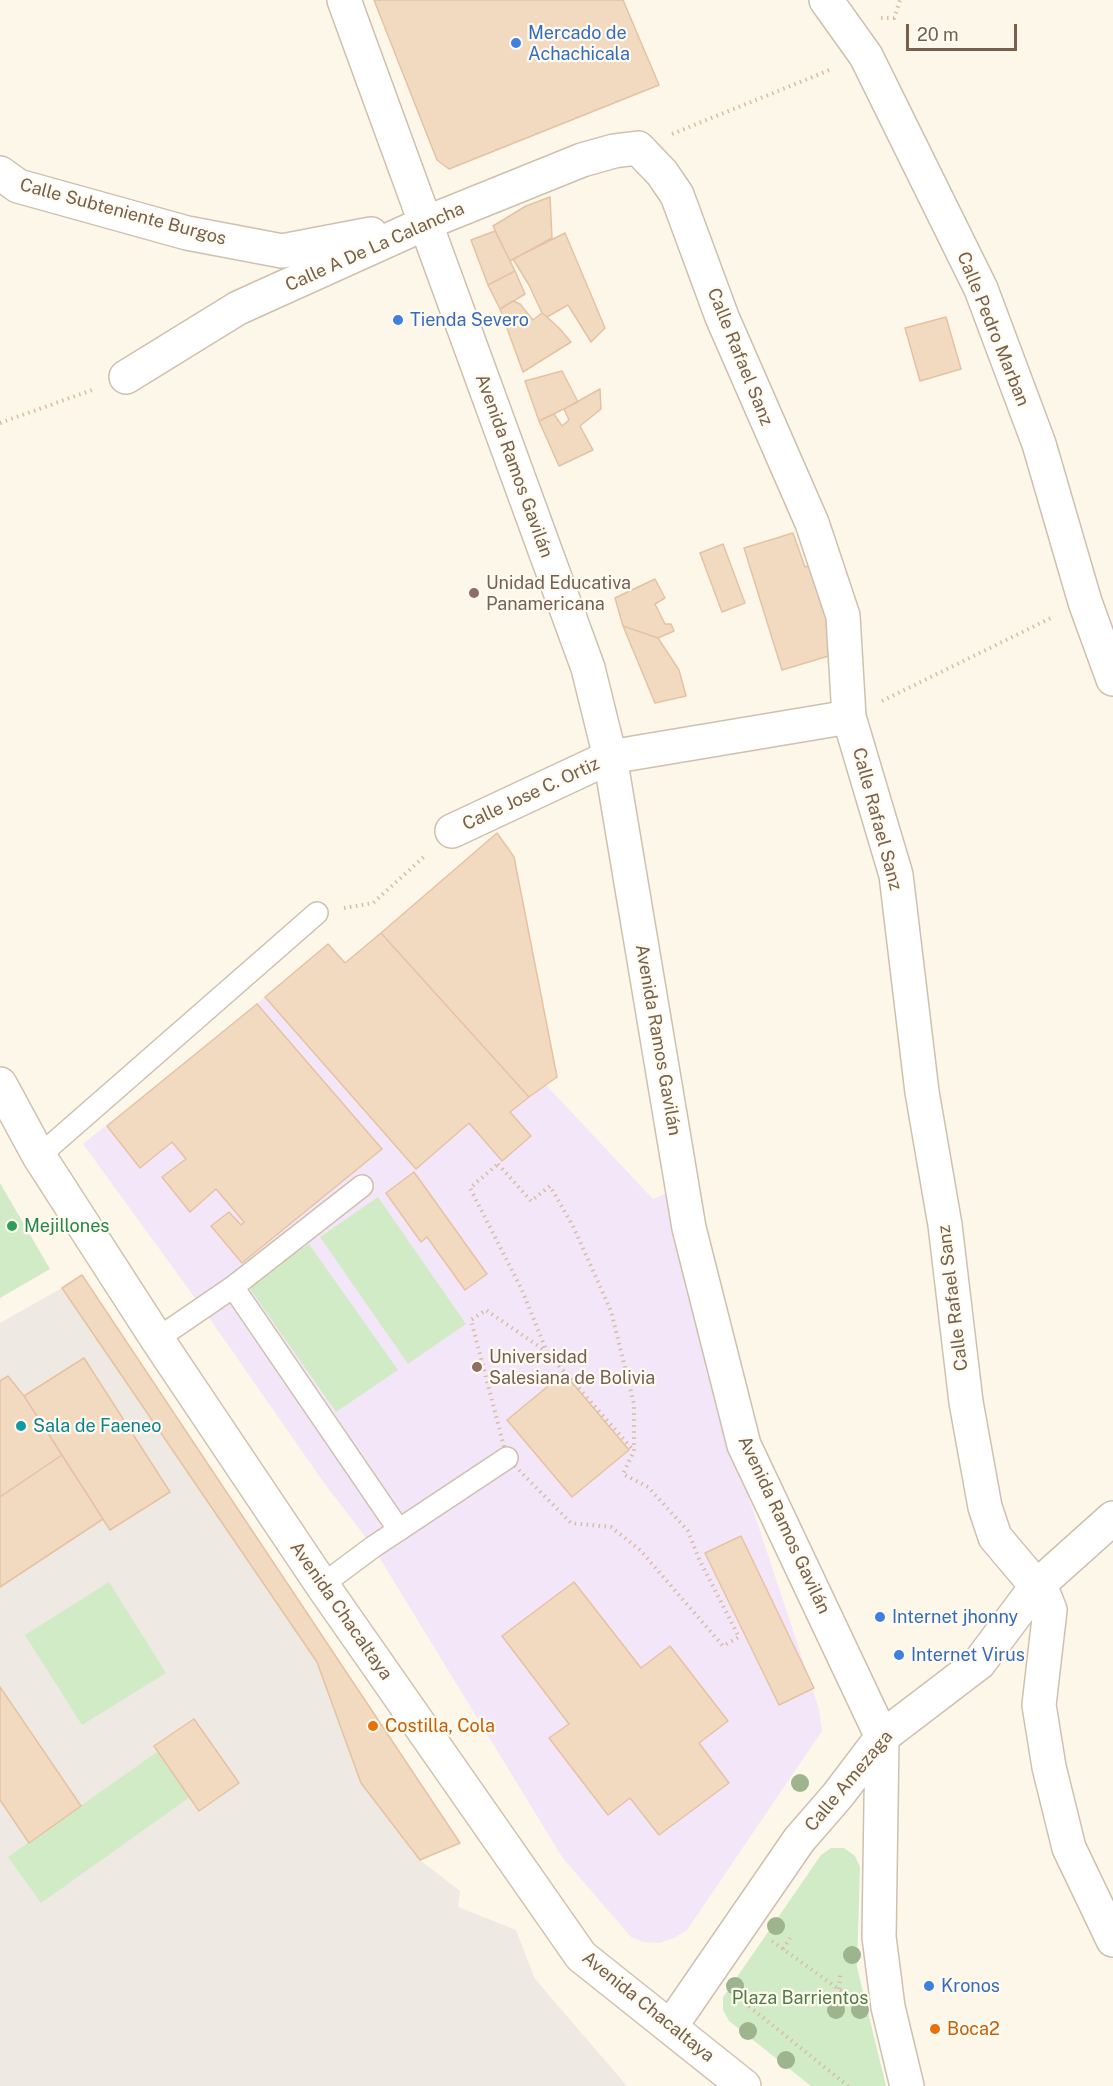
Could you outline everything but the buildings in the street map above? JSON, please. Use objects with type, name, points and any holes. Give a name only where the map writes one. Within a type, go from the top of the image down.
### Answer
[{"type":"street","name":"Avenida Ramos Gavilán","points":[[344,0],[588,668],[610,757],[689,1228],[744,1445],[882,1737],[879,1937],[888,2007],[907,2086]]},
{"type":"street","name":"Calle Pedro Marban","points":[[826,0],[866,56],[981,289],[1039,444],[1085,602],[1113,679]]},
{"type":"street","name":"Calle A De La Calancha","points":[[126,377],[238,308],[426,223],[582,160],[614,151],[638,148]]},
{"type":"street","name":"Calle Rafael Sanz","points":[[638,148],[662,173],[677,195],[722,316],[812,523],[843,616],[849,717],[896,874],[922,1092],[945,1225],[966,1402],[985,1507],[995,1537],[1044,1595],[1050,1610],[1039,1705],[1049,1767],[1069,1848],[1113,1940]]},
{"type":"street","name":"Calle Subteniente Burgos","points":[[0,173],[18,186],[187,233],[282,251],[426,223]]},
{"type":"street","name":"Calle Jose C. Ortiz","points":[[452,831],[610,757],[849,717]]},
{"type":"street","name":"Avenida Chacaltaya","points":[[0,1084],[39,1156],[157,1339],[322,1585],[581,1956],[744,2086]]},
{"type":"street","name":"Calle Amezaga","points":[[671,2026],[799,1840],[838,1795],[882,1737],[979,1663],[1036,1587],[1113,1518]]},
{"type":"lane","points":[[39,1156],[317,913]]},
{"type":"lane","points":[[157,1339],[233,1287],[362,1186]]},
{"type":"lane","points":[[233,1287],[399,1530]]},
{"type":"lane","points":[[322,1585],[507,1458]]},
{"type":"path","points":[[638,148],[866,56]]},
{"type":"path","points":[[0,423],[126,377]]},
{"type":"path","points":[[849,717],[1085,602]]},
{"type":"path","points":[[317,913],[373,903],[452,831]]},
{"type":"path","points":[[547,1352],[522,1290],[470,1188],[498,1164],[531,1201],[550,1186],[573,1226],[611,1311],[634,1404],[634,1451],[623,1474],[648,1487],[688,1532],[699,1559],[739,1637],[723,1646],[640,1550],[612,1527],[571,1523],[507,1458],[471,1320],[486,1310],[547,1352],[634,1451]]},
{"type":"path","points":[[783,1949],[790,1938]]},
{"type":"path","points":[[771,1940],[857,2002]]},
{"type":"path","points":[[839,1989],[840,1975]]},
{"type":"path","points":[[735,1995],[848,2086]]},
{"type":"shaded area","name":"Universidad Salesiana de Bolivia","points":[[497,833],[514,857],[557,1077],[546,1085],[653,1199],[670,1192],[725,1425],[819,1709],[822,1731],[687,1930],[659,1943],[644,1942],[631,1937],[562,1857],[373,1547],[322,1480],[203,1309],[83,1144],[328,944],[345,963]]},
{"type":"shaded area","points":[[62,1288],[317,1662],[361,1783],[420,1860],[460,1891],[458,1907],[516,1930],[535,1979],[627,2086],[0,2086],[0,1323]]},
{"type":"green space","name":"Mejillones","points":[[0,1183],[50,1269],[0,1298]]},
{"type":"green space","points":[[378,1197],[466,1324],[408,1364],[320,1237]]},
{"type":"green space","points":[[309,1244],[398,1370],[336,1412],[248,1286]]},
{"type":"green space","points":[[109,1582],[166,1673],[82,1725],[25,1635]]},
{"type":"green space","points":[[157,1752],[190,1797],[41,1903],[8,1857]]},
{"type":"green space","name":"Plaza Barrientos","points":[[831,1848],[844,1848],[855,1856],[860,1867],[857,1967],[886,2086],[811,2086],[729,2021],[723,2010],[723,1997],[821,1855]]},
{"type":"place","name":"Mercado de Achachicala","points":[[516,43]]},
{"type":"place","name":"Tienda Severo","points":[[398,320]]},
{"type":"place","name":"Unidad Educativa Panamericana","points":[[474,593]]},
{"type":"place","name":"Mejillones","points":[[12,1226]]},
{"type":"place","name":"Universidad Salesiana de Bolivia","points":[[477,1367]]},
{"type":"place","name":"Sala de Faeneo","points":[[21,1426]]},
{"type":"place","name":"Internet jhonny","points":[[880,1617]]},
{"type":"place","name":"Internet Virus","points":[[899,1655]]},
{"type":"place","name":"Costilla, Cola","points":[[373,1726]]},
{"type":"place","name":"Kronos","points":[[929,1986]]},
{"type":"place","name":"Boca2","points":[[935,2029]]}]
